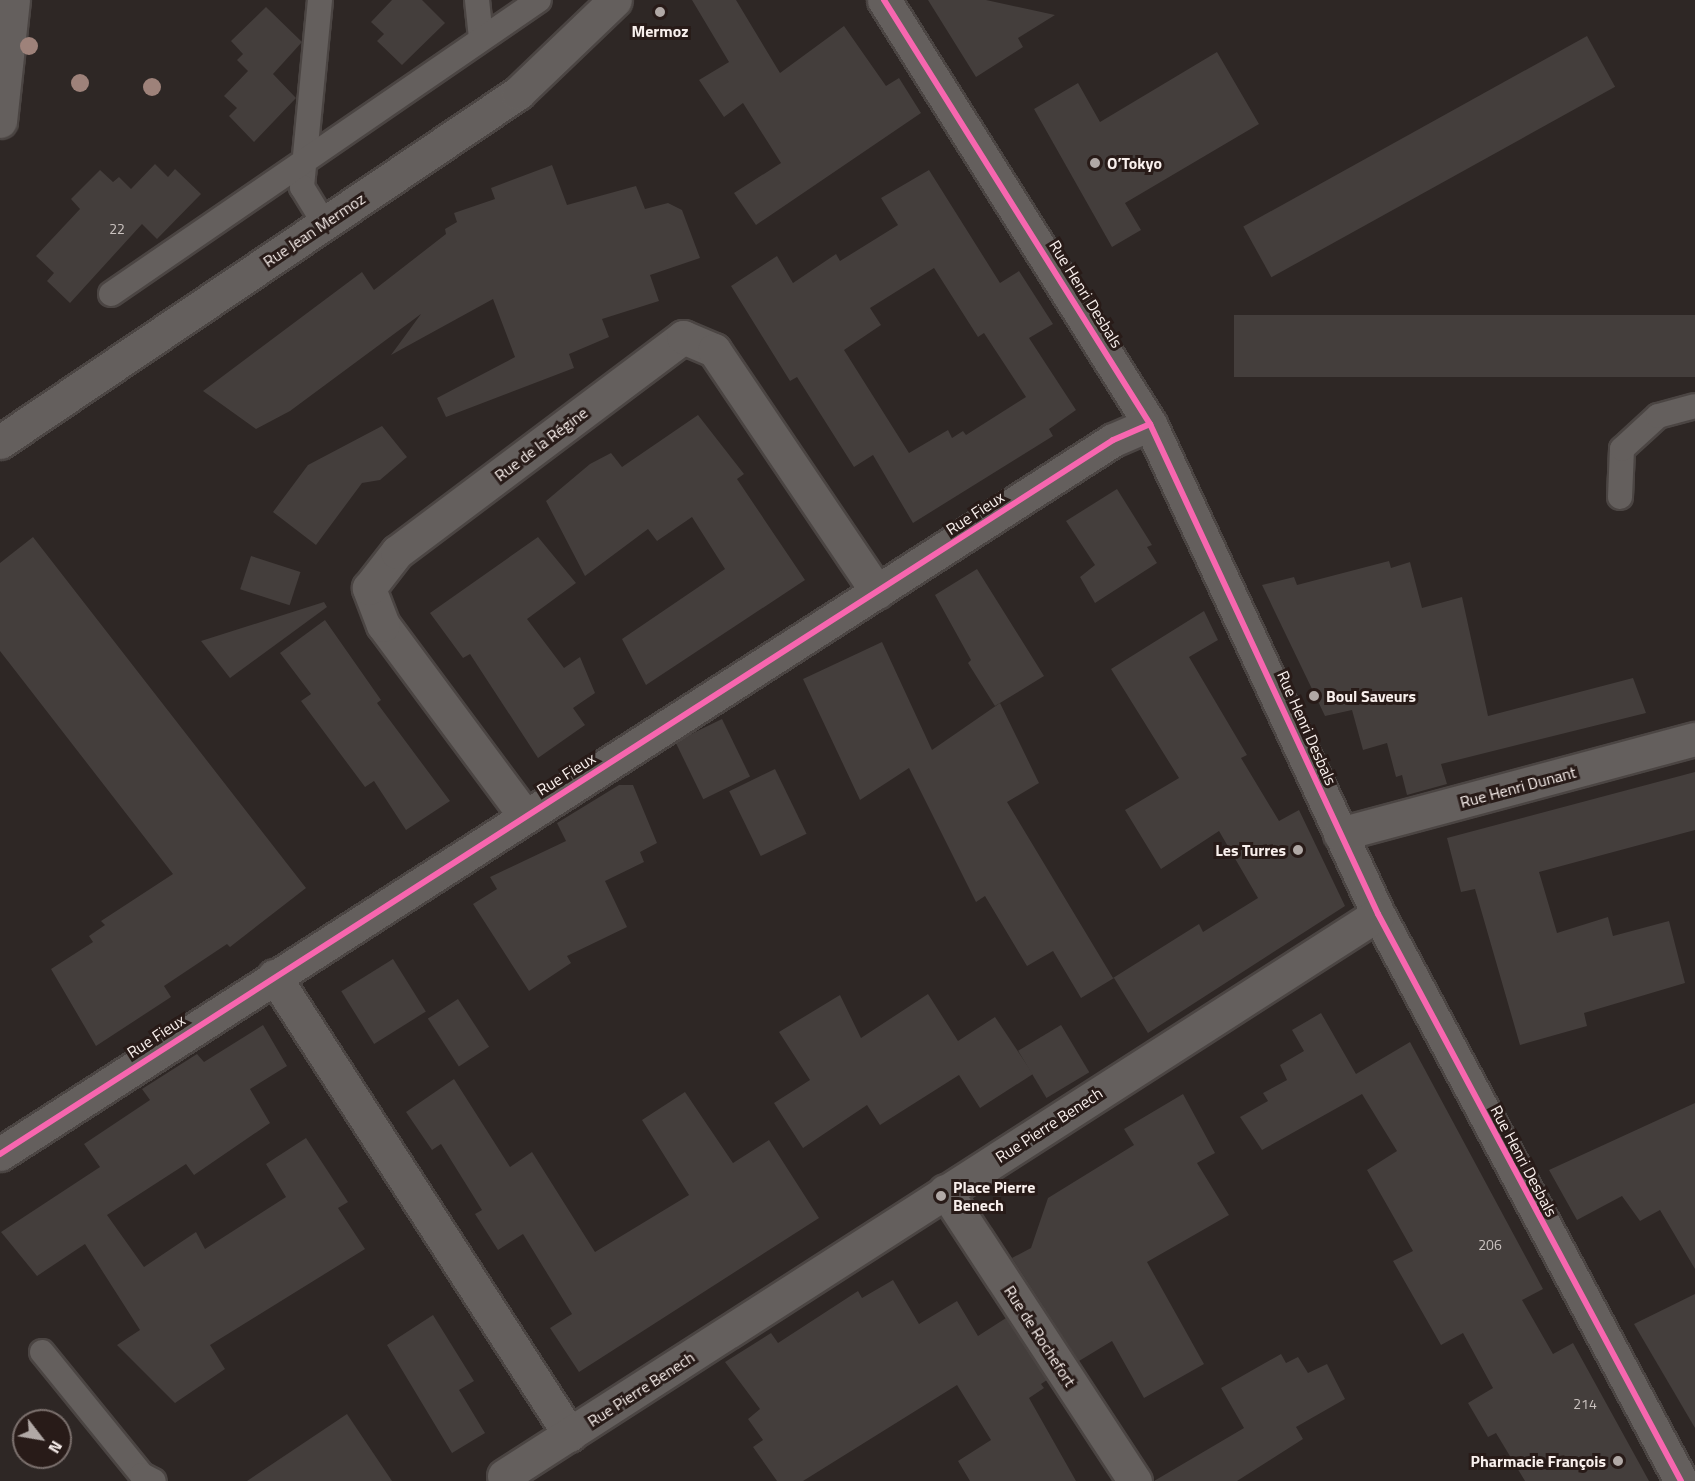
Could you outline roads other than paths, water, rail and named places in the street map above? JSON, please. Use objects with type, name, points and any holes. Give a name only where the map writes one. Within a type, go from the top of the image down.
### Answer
[{"type":"street","points":[[0,121],[13,0]]},
{"type":"street","name":"Rue Jean Mermoz","points":[[2,434],[518,93],[615,0]]},
{"type":"street","name":"Rue Henri Desbals","points":[[884,0],[1150,424],[1378,914],[1681,1481]]},
{"type":"street","name":"Rue de la Régine","points":[[525,816],[384,625],[369,588],[397,552],[683,337],[714,350],[877,592]]},
{"type":"street","name":"Rue Fieux","points":[[0,1154],[274,976],[1113,440],[1150,424]]},
{"type":"street","name":"Rue Henri Dunant","points":[[1340,834],[1695,740]]},
{"type":"street","name":"Rue Pierre Benech","points":[[500,1479],[1378,914]]},
{"type":"street","name":"Rue Pierre Benech","points":[[274,976],[570,1435]]},
{"type":"street","name":"Rue de Rochefort","points":[[945,1191],[1135,1481]]},
{"type":"lane","points":[[320,0],[302,187],[324,223]]},
{"type":"lane","points":[[477,0],[481,38]]},
{"type":"lane","points":[[111,294],[539,0]]},
{"type":"lane","points":[[1620,497],[1622,449],[1658,416],[1695,406]]},
{"type":"lane","points":[[42,1352],[142,1475],[154,1481]]},
{"type":"place","name":"Mermoz","points":[[660,12]]},
{"type":"place","name":"O’Tokyo","points":[[1095,163]]},
{"type":"place","name":"Boul Saveurs","points":[[1314,696]]},
{"type":"place","name":"Les Turres","points":[[1298,850]]},
{"type":"place","name":"Place Pierre Benech","points":[[941,1196]]},
{"type":"place","name":"Pharmacie François","points":[[1618,1461]]}]
